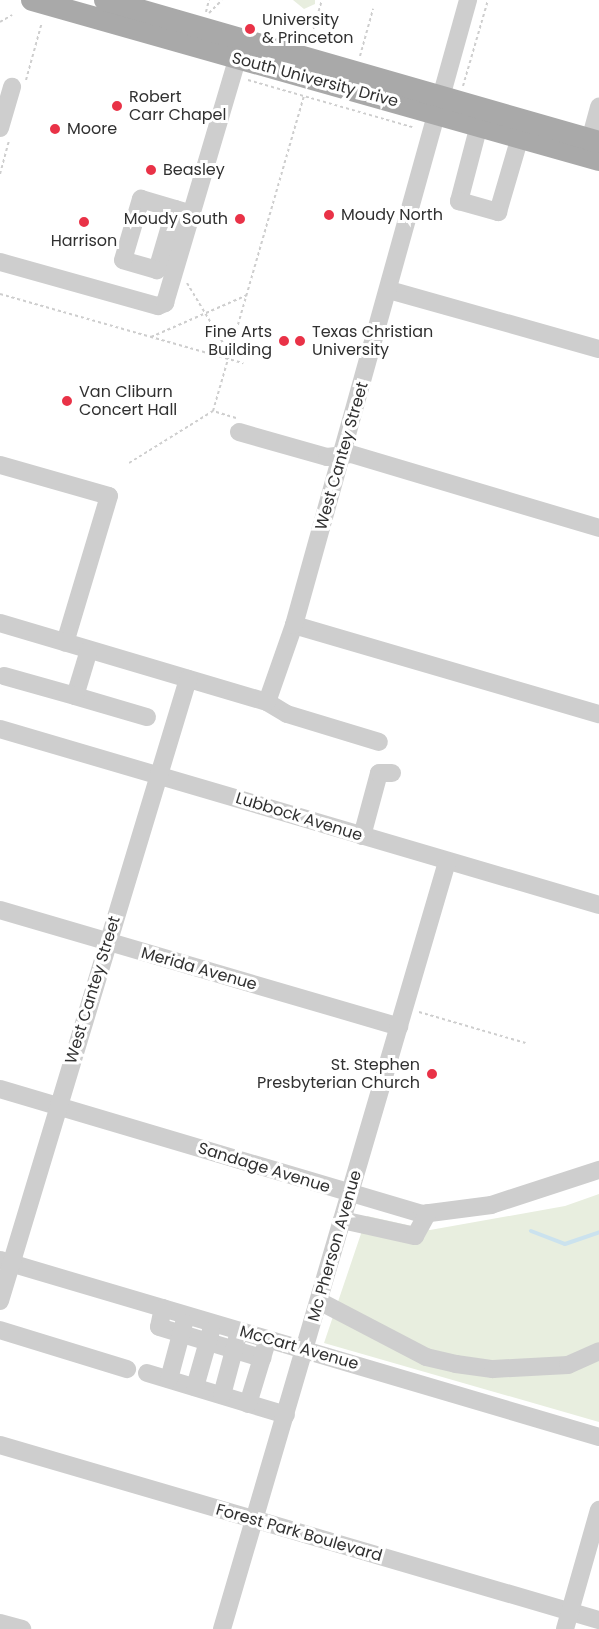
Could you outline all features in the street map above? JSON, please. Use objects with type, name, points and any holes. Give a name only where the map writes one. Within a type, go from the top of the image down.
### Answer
[{"type":"main road","name":"South University Drive","points":[[32,0],[238,58],[440,105],[593,149]]},
{"type":"main road","name":"South University Drive","points":[[105,0],[238,58]]},
{"type":"main road","name":"South University Drive","points":[[440,105],[479,125],[520,137],[593,149]]},
{"type":"street","name":"West Cantey Street","points":[[267,702],[294,625],[468,0]]},
{"type":"street","points":[[0,262],[158,306],[165,303],[183,212],[238,58]]},
{"type":"street","points":[[0,128],[12,87]]},
{"type":"street","points":[[593,149],[599,107]]},
{"type":"street","points":[[479,125],[459,201],[498,212],[520,137]]},
{"type":"street","points":[[389,290],[599,349]]},
{"type":"street","points":[[242,426],[327,458],[351,454],[599,528]]},
{"type":"street","points":[[0,465],[109,496],[65,643]]},
{"type":"street","points":[[0,623],[267,702],[287,714],[380,742]]},
{"type":"street","points":[[294,625],[599,714]]},
{"type":"street","points":[[75,696],[89,650]]},
{"type":"street","points":[[4,676],[147,717]]},
{"type":"street","name":"West Cantey Street","points":[[0,1301],[6,1262],[58,1106],[188,680]]},
{"type":"street","name":"Lubbock Avenue","points":[[0,729],[599,905]]},
{"type":"street","points":[[362,836],[380,773],[392,774]]},
{"type":"street","name":"Mc Pherson Avenue","points":[[222,1629],[447,862]]},
{"type":"street","name":"Merida Avenue","points":[[0,910],[399,1027]]},
{"type":"street","name":"Sandage Avenue","points":[[0,1089],[350,1194],[428,1213],[491,1205],[599,1170]]},
{"type":"street","points":[[342,1220],[415,1236],[428,1213]]},
{"type":"street","name":"McCart Avenue","points":[[6,1262],[599,1437]]},
{"type":"street","points":[[319,1301],[426,1357],[456,1364],[493,1369],[568,1365],[599,1351]]},
{"type":"street","points":[[163,1308],[159,1327],[262,1358]]},
{"type":"street","points":[[169,1379],[186,1315]]},
{"type":"street","points":[[195,1387],[213,1323]]},
{"type":"street","points":[[0,1330],[127,1369]]},
{"type":"street","points":[[222,1395],[240,1331]]},
{"type":"street","points":[[248,1404],[267,1339]]},
{"type":"street","points":[[147,1372],[286,1415]]},
{"type":"street","name":"Forest Park Boulevard","points":[[0,1445],[255,1520],[567,1620],[599,1620]]},
{"type":"street","points":[[567,1620],[599,1510]]},
{"type":"street","points":[[0,1623],[22,1629]]},
{"type":"path","points":[[209,0],[207,14],[222,0]]},
{"type":"path","points":[[309,42],[322,0]]},
{"type":"path","points":[[463,86],[488,0]]},
{"type":"path","points":[[360,57],[373,9]]},
{"type":"path","points":[[0,22],[12,15]]},
{"type":"path","points":[[238,58],[304,96],[412,127]]},
{"type":"path","points":[[129,464],[213,411],[304,96]]},
{"type":"path","points":[[187,283],[230,354]]},
{"type":"path","points":[[0,294],[243,363]]},
{"type":"path","points":[[151,337],[247,295]]},
{"type":"path","points":[[213,411],[242,426]]},
{"type":"path","points":[[404,1008],[526,1043]]},
{"type":"green space","points":[[293,0],[315,0],[315,4],[304,9]]},
{"type":"green space","points":[[599,1194],[599,1422],[324,1343],[367,1216],[430,1230],[565,1206]]},
{"type":"waterway","points":[[531,1231],[565,1244],[599,1232]]},
{"type":"place","name":"University & Princeton","points":[[250,29]]},
{"type":"place","name":"Robert Carr Chapel","points":[[117,106]]},
{"type":"place","name":"Moore","points":[[55,129]]},
{"type":"place","name":"Beasley","points":[[151,170]]},
{"type":"place","name":"Moudy North","points":[[329,215]]},
{"type":"place","name":"Moudy South","points":[[240,219]]},
{"type":"place","name":"Harrison","points":[[84,222]]},
{"type":"place","name":"Fine Arts Building","points":[[284,341]]},
{"type":"place","name":"Texas Christian University","points":[[300,341]]},
{"type":"place","name":"Van Cliburn Concert Hall","points":[[67,401]]},
{"type":"place","name":"St. Stephen Presbyterian Church","points":[[432,1074]]}]
